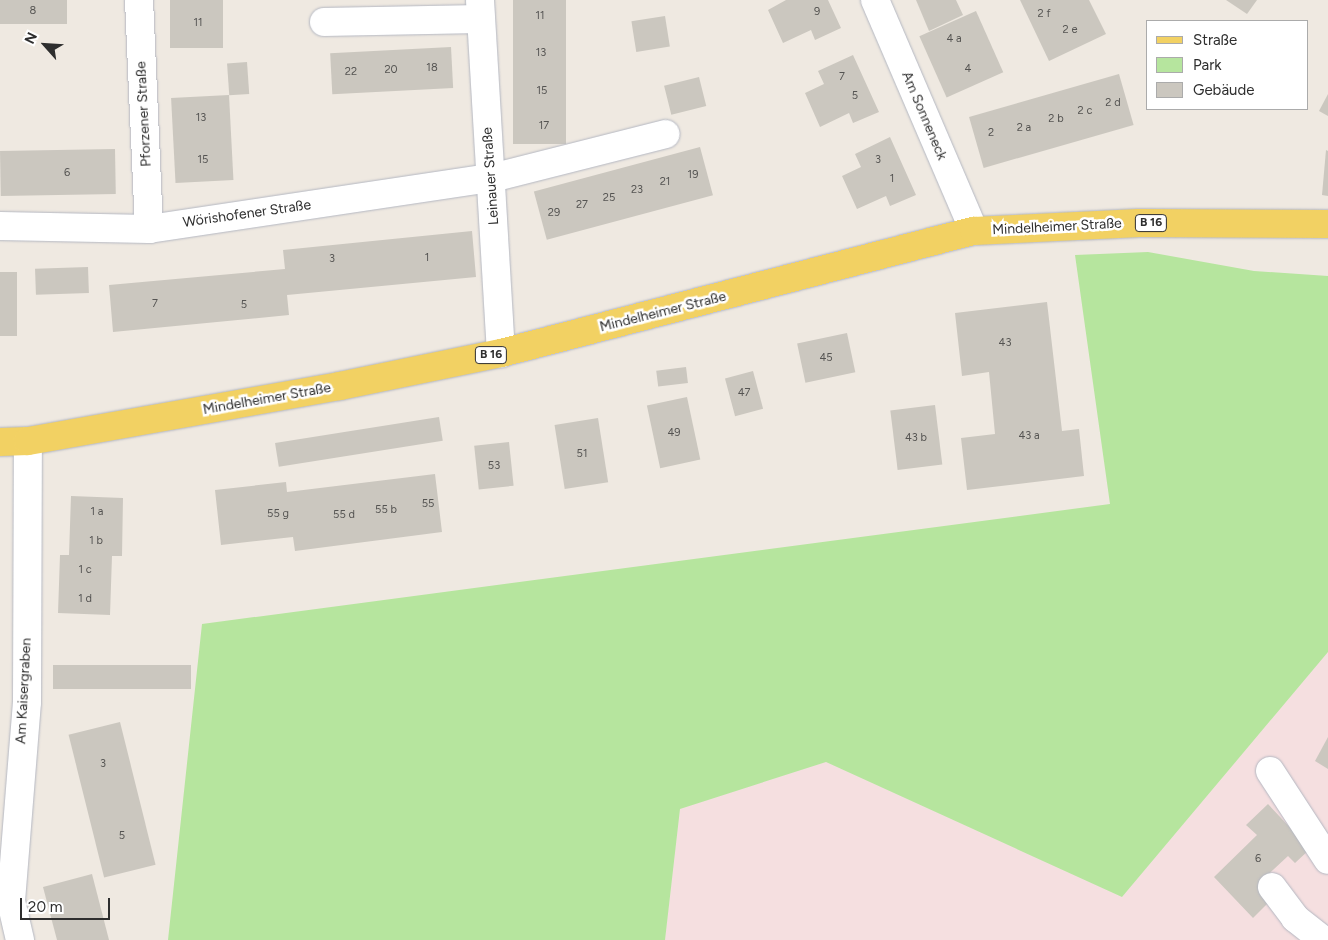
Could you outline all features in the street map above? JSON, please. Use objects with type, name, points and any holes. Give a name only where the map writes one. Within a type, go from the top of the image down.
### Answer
[{"type":"main road","name":"Mindelheimer Straße","points":[[0,442],[28,441],[340,386],[501,353],[974,231],[1139,223],[1328,224]]},
{"type":"street","name":"Pforzener Straße","points":[[139,0],[149,229]]},
{"type":"street","name":"Am Sonneneck","points":[[875,0],[974,231]]},
{"type":"street","points":[[324,22],[480,10]]},
{"type":"street","name":"Leinauer Straße","points":[[480,10],[492,178],[501,353]]},
{"type":"street","name":"Wörishofener Straße","points":[[0,226],[149,229],[492,178],[666,134]]},
{"type":"street","name":"Am Kaisergraben","points":[[20,940],[11,901],[27,702],[28,441]]},
{"type":"street","points":[[1270,771],[1328,860]]},
{"type":"street","points":[[1272,887],[1295,918],[1323,940]]},
{"type":"shaded area","points":[[1328,652],[1328,940],[665,940],[680,809],[826,762],[1122,897]]},
{"type":"green space","points":[[1148,252],[1254,271],[1328,276],[1328,652],[1122,897],[826,762],[680,809],[665,940],[168,940],[202,624],[1110,504],[1075,255]]},
{"type":"building","points":[[0,0],[67,0],[67,24],[0,24]]},
{"type":"building","points":[[170,0],[223,0],[223,48],[170,48]]},
{"type":"building","points":[[513,0],[566,0],[566,144],[513,144]]},
{"type":"building","points":[[786,0],[828,0],[841,28],[815,40],[811,30],[783,43],[768,10]]},
{"type":"building","points":[[916,0],[956,0],[963,15],[929,31]]},
{"type":"building","points":[[1020,0],[1089,0],[1106,34],[1049,61]]},
{"type":"building","points":[[1226,0],[1257,0],[1247,14]]},
{"type":"building","points":[[976,11],[1003,72],[947,97],[919,36]]},
{"type":"building","points":[[665,16],[670,47],[636,52],[631,21]]},
{"type":"building","points":[[451,47],[453,88],[332,94],[330,53]]},
{"type":"building","points":[[853,55],[879,112],[853,123],[849,113],[820,127],[805,93],[824,84],[818,71]]},
{"type":"building","points":[[247,62],[249,94],[229,95],[227,63]]},
{"type":"building","points":[[1119,74],[1134,125],[984,168],[969,117]]},
{"type":"building","points":[[699,77],[706,106],[671,115],[664,86]]},
{"type":"building","points":[[1328,94],[1328,116],[1319,111]]},
{"type":"building","points":[[229,95],[233,180],[176,183],[171,98]]},
{"type":"building","points":[[890,137],[916,195],[890,206],[886,196],[857,209],[842,176],[861,167],[855,154]]},
{"type":"building","points":[[700,147],[713,195],[547,240],[534,192]]},
{"type":"building","points":[[115,149],[116,194],[1,196],[0,151]]},
{"type":"building","points":[[1326,150],[1328,151],[1328,196],[1322,195]]},
{"type":"building","points":[[472,231],[476,277],[287,295],[289,315],[113,332],[109,285],[285,269],[283,250]]},
{"type":"building","points":[[88,267],[89,293],[36,295],[35,269]]},
{"type":"building","points":[[0,272],[17,272],[17,336],[0,336]]},
{"type":"building","points":[[1047,302],[1062,431],[1079,429],[1084,476],[967,490],[961,438],[995,434],[989,372],[962,376],[955,313]]},
{"type":"building","points":[[847,333],[855,372],[805,383],[797,344]]},
{"type":"building","points":[[686,367],[688,383],[658,387],[656,371]]},
{"type":"building","points":[[753,371],[763,409],[735,416],[725,379]]},
{"type":"building","points":[[687,397],[700,460],[660,468],[647,406]]},
{"type":"building","points":[[935,405],[942,465],[898,470],[890,410]]},
{"type":"building","points":[[439,417],[443,441],[279,467],[275,443]]},
{"type":"building","points":[[598,418],[608,482],[565,489],[555,425]]},
{"type":"building","points":[[509,442],[514,486],[479,489],[474,446]]},
{"type":"building","points":[[435,474],[442,532],[295,551],[293,537],[221,545],[215,490],[286,482],[287,492]]},
{"type":"building","points":[[71,496],[123,498],[122,556],[112,556],[110,615],[58,613],[60,555],[69,555]]},
{"type":"building","points":[[53,665],[191,665],[191,689],[53,689]]},
{"type":"building","points":[[120,722],[156,865],[104,877],[69,735]]},
{"type":"building","points":[[1328,737],[1328,769],[1315,761]]},
{"type":"building","points":[[1268,804],[1310,849],[1295,863],[1288,856],[1258,884],[1272,899],[1253,918],[1214,877],[1257,835],[1246,825]]},
{"type":"building","points":[[92,874],[109,940],[57,940],[43,887]]}]
